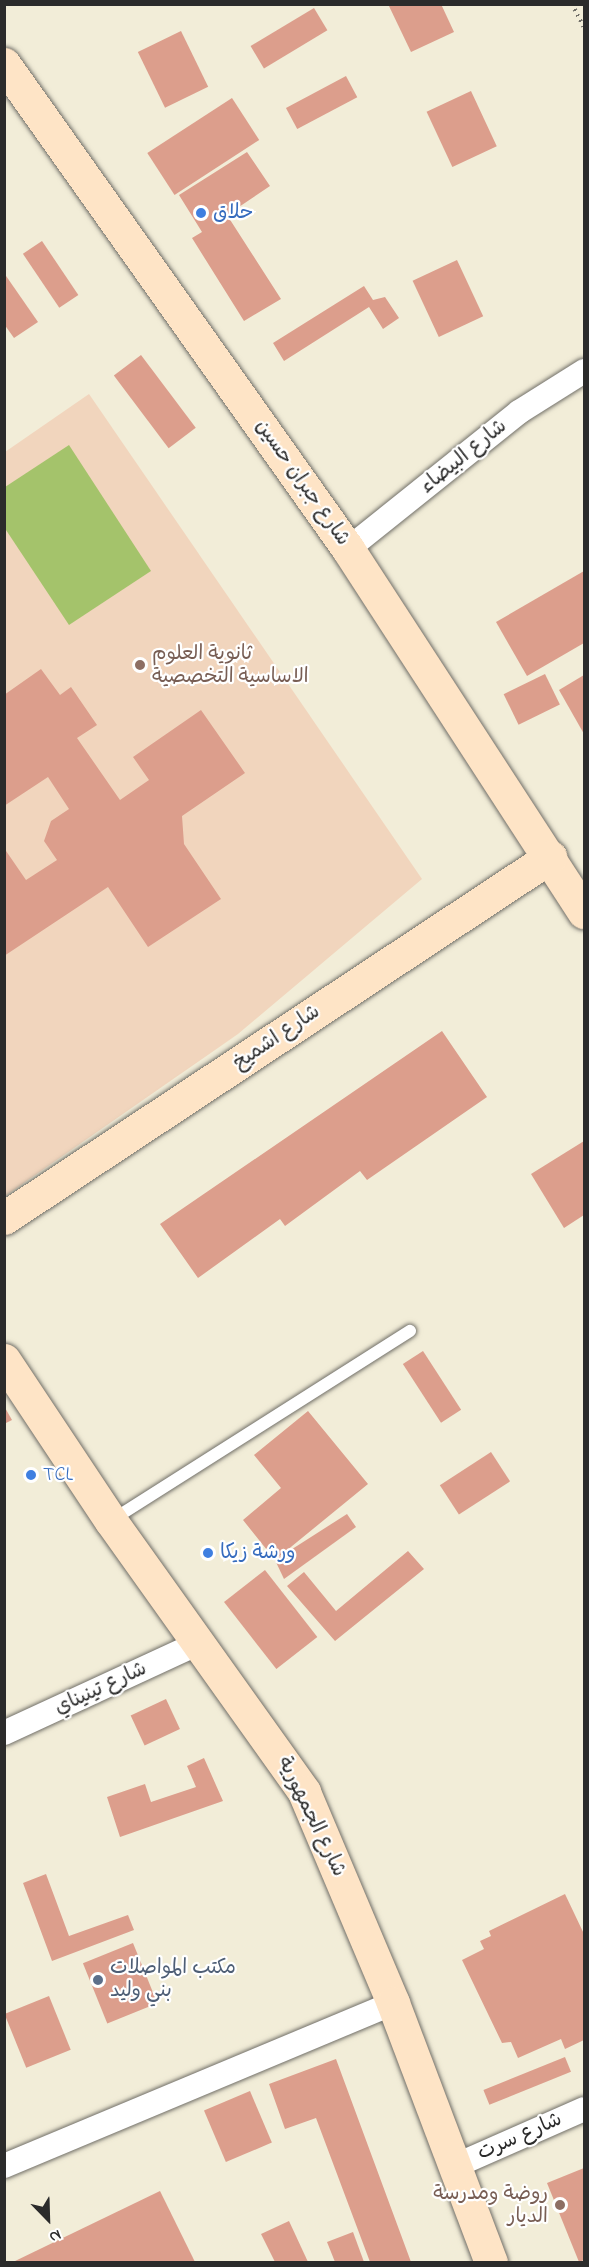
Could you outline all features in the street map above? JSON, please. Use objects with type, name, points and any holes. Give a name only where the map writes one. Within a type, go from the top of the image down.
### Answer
[{"type":"main road","name":"شارع جبران حسين","points":[[4,64],[348,549],[585,912]]},
{"type":"main road","name":"شارع اشميخ","points":[[4,1218],[550,857]]},
{"type":"main road","name":"شارع الجمهورية","points":[[4,1360],[111,1521],[197,1644],[271,1738],[304,1792],[393,2003],[491,2262]]},
{"type":"street","name":"شارع البيضاء","points":[[348,549],[519,412],[585,371]]},
{"type":"street","name":"شارع تينيناي","points":[[4,1733],[197,1644]]},
{"type":"street","points":[[4,2166],[393,2003]]},
{"type":"street","name":"شارع سرت","points":[[455,2166],[585,2109]]},
{"type":"lane","points":[[111,1521],[410,1330]]},
{"type":"path","points":[[572,4],[585,28]]},
{"type":"shaded area","name":"ثانوية العلوم الاساسية التخصصية","points":[[89,394],[422,879],[238,1034],[5,1196],[5,452]]},
{"type":"green space","points":[[69,445],[151,571],[69,625],[4,527],[5,487]]},
{"type":"building","points":[[388,4],[441,4],[454,32],[411,52]]},
{"type":"building","points":[[314,8],[327,30],[264,68],[251,46]]},
{"type":"building","points":[[181,31],[208,87],[165,108],[138,52]]},
{"type":"building","points":[[346,76],[357,97],[297,129],[286,108]]},
{"type":"building","points":[[471,91],[497,146],[452,167],[427,112]]},
{"type":"building","points":[[232,98],[259,140],[175,195],[147,153]]},
{"type":"building","points":[[247,152],[270,186],[227,215],[281,299],[244,321],[192,238],[202,232],[179,195]]},
{"type":"building","points":[[42,241],[78,295],[59,308],[23,254]]},
{"type":"building","points":[[457,260],[483,316],[439,337],[413,281]]},
{"type":"building","points":[[4,273],[38,322],[14,338],[4,324]]},
{"type":"building","points":[[364,286],[373,300],[385,297],[399,318],[383,329],[369,307],[284,361],[273,343]]},
{"type":"building","points":[[141,355],[196,428],[169,448],[114,375]]},
{"type":"building","points":[[584,571],[584,643],[527,676],[496,622]]},
{"type":"building","points":[[41,669],[60,695],[71,687],[97,725],[77,738],[120,800],[149,780],[133,757],[201,710],[245,773],[182,816],[184,844],[221,899],[148,947],[108,887],[4,956],[4,848],[26,880],[57,860],[44,841],[51,821],[69,809],[48,777],[4,806],[4,695]]},
{"type":"building","points":[[545,674],[560,705],[519,725],[504,694]]},
{"type":"building","points":[[584,675],[584,734],[559,690]]},
{"type":"building","points":[[442,1031],[487,1097],[367,1180],[360,1171],[285,1226],[280,1219],[198,1278],[160,1224]]},
{"type":"building","points":[[584,1141],[584,1215],[564,1228],[531,1174]]},
{"type":"building","points":[[423,1351],[461,1410],[441,1423],[403,1364]]},
{"type":"building","points":[[4,1406],[12,1420],[4,1424]]},
{"type":"building","points":[[308,1411],[368,1484],[275,1560],[243,1520],[281,1488],[254,1455]]},
{"type":"building","points":[[491,1452],[510,1481],[459,1515],[440,1485]]},
{"type":"building","points":[[347,1514],[356,1527],[284,1579],[275,1560]]},
{"type":"building","points":[[408,1551],[424,1569],[335,1641],[287,1586],[304,1572],[336,1611]]},
{"type":"building","points":[[265,1570],[317,1637],[276,1669],[224,1602]]},
{"type":"building","points":[[166,1699],[180,1729],[145,1745],[131,1715]]},
{"type":"building","points":[[204,1758],[223,1801],[120,1837],[107,1797],[145,1784],[151,1802],[196,1787],[187,1766]]},
{"type":"building","points":[[46,1874],[69,1936],[128,1915],[134,1930],[52,1961],[23,1883]]},
{"type":"building","points":[[565,1894],[584,1934],[584,2040],[565,2049],[561,2039],[518,2058],[511,2042],[502,2043],[462,1960],[484,1949],[480,1941],[491,1936],[489,1931]]},
{"type":"building","points":[[133,1943],[157,2003],[107,2023],[83,1963]]},
{"type":"building","points":[[49,1996],[71,2050],[26,2068],[4,2014]]},
{"type":"building","points":[[565,2057],[571,2072],[489,2105],[483,2090]]},
{"type":"building","points":[[336,2059],[411,2262],[370,2262],[316,2118],[285,2129],[269,2084]]},
{"type":"building","points":[[250,2091],[272,2143],[226,2162],[204,2111]]},
{"type":"building","points":[[584,2168],[584,2260],[579,2262],[547,2183]]},
{"type":"building","points":[[160,2191],[195,2262],[13,2262]]},
{"type":"building","points":[[289,2221],[308,2262],[275,2262],[261,2234]]},
{"type":"building","points":[[353,2232],[364,2262],[335,2262],[327,2242]]},
{"type":"place","name":"حلاق","points":[[201,213]]},
{"type":"place","name":"ثانوية العلوم الاساسية التخصصية","points":[[140,665]]},
{"type":"place","name":"TCL","points":[[31,1475]]},
{"type":"place","name":"ورشة زيكا","points":[[208,1553]]},
{"type":"place","name":"مكتب المواصلات بني وليد","points":[[98,1980]]},
{"type":"place","name":"روضة ومدرسة الديار","points":[[560,2205]]}]
